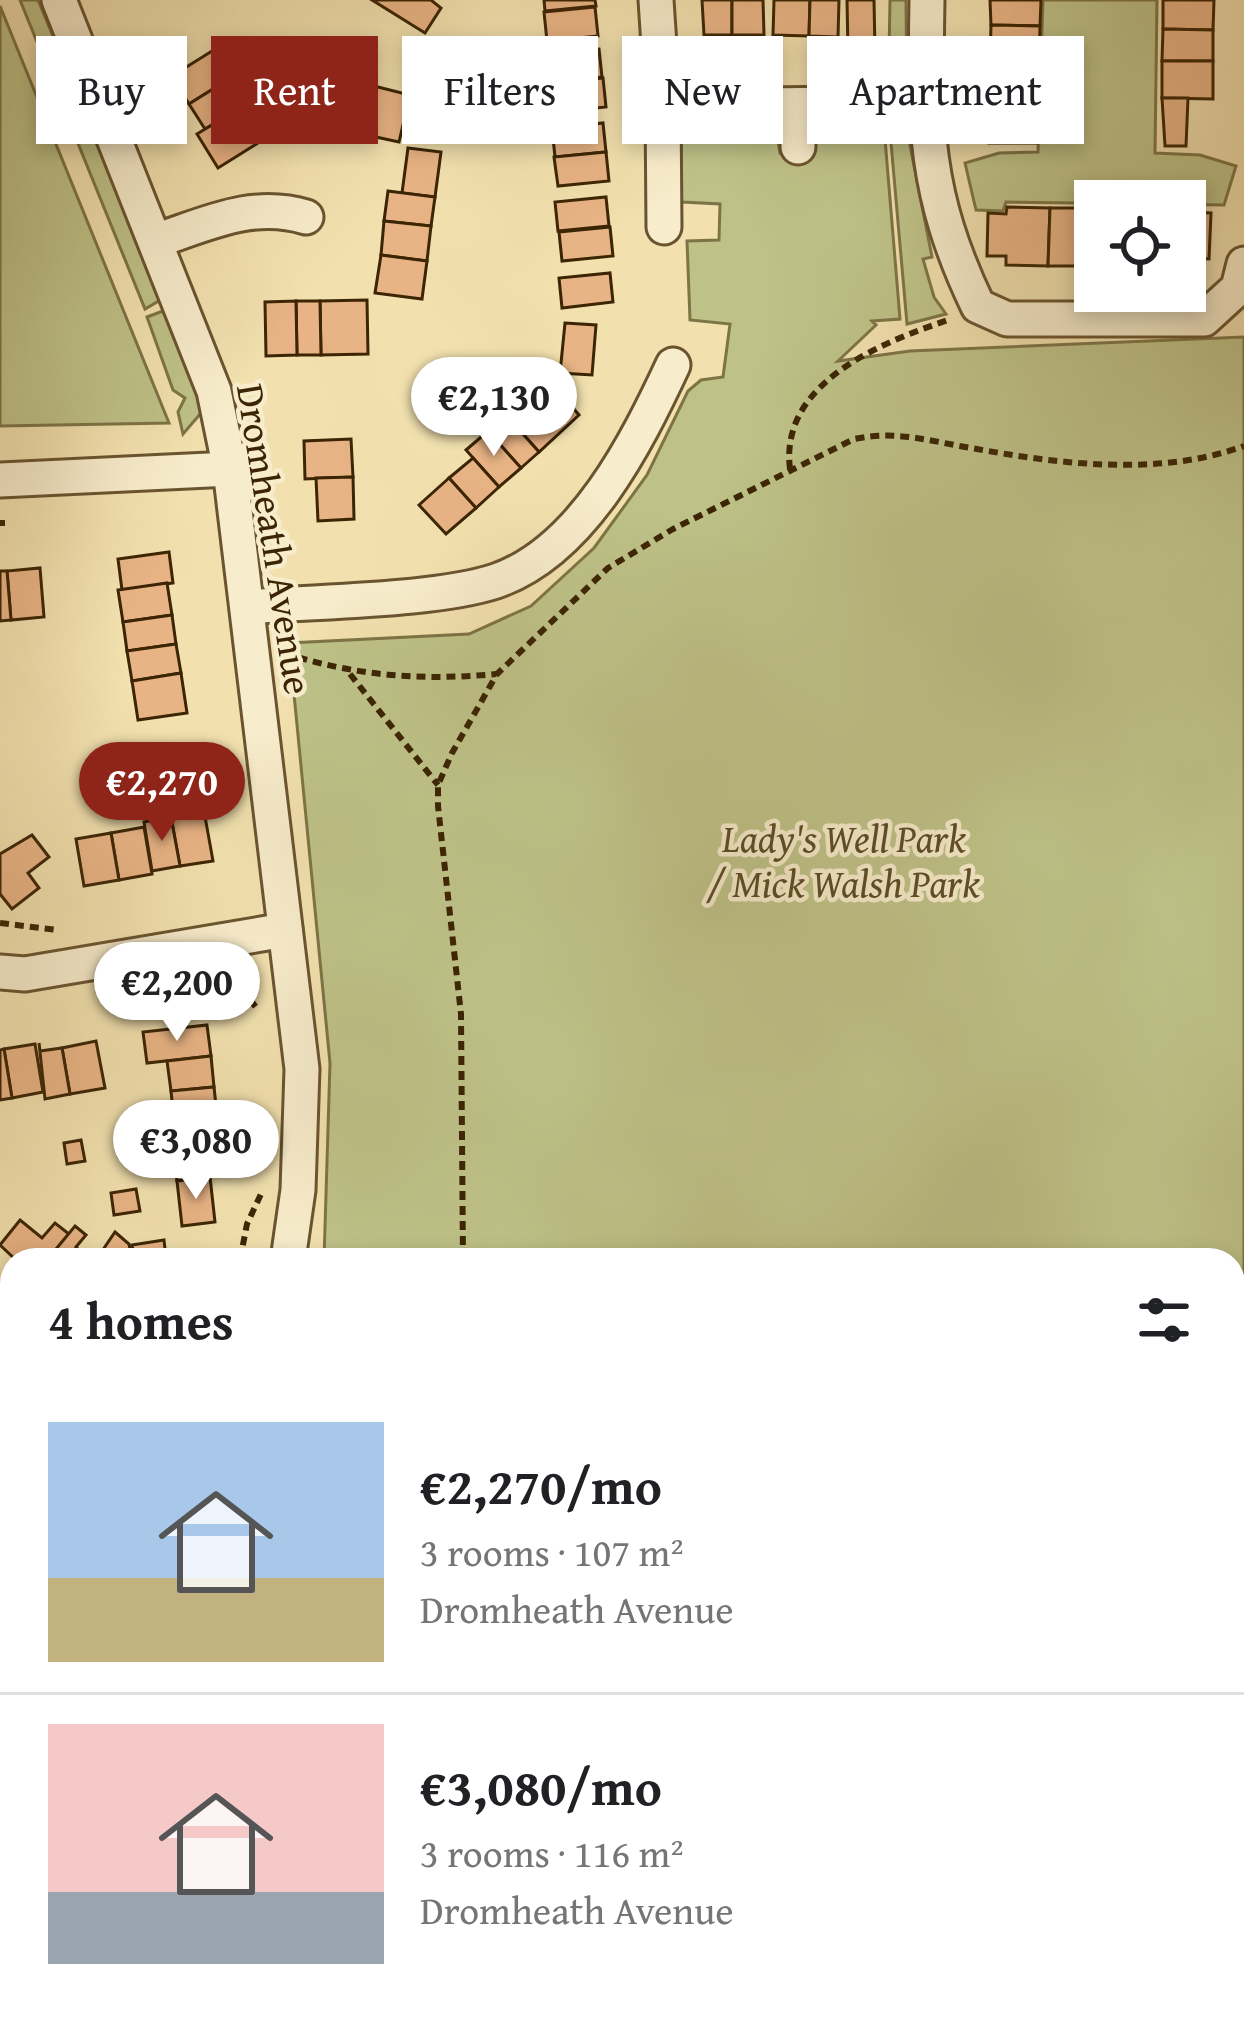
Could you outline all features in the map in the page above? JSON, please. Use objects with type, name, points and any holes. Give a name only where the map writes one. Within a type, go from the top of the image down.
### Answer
[{"type":"street","name":"Dromheath Avenue","points":[[58,0],[158,240],[214,391],[230,469],[302,1069],[298,1190],[290,1248]]},
{"type":"street","points":[[656,0],[658,36]]},
{"type":"street","points":[[927,0],[925,135],[931,178],[947,241],[978,306],[1007,319],[1204,319],[1238,288],[1244,264]]},
{"type":"street","points":[[783,105],[807,105]]},
{"type":"street","points":[[798,105],[799,147]]},
{"type":"street","points":[[663,144],[664,227]]},
{"type":"street","points":[[158,240],[251,209],[274,207],[307,217]]},
{"type":"street","points":[[249,607],[497,580],[555,544],[600,493],[644,428],[673,365]]},
{"type":"street","points":[[0,481],[230,469]]},
{"type":"street","points":[[0,972],[25,974],[285,930]]},
{"type":"path","points":[[790,470],[793,434],[826,382],[885,342],[956,318]]},
{"type":"path","points":[[438,785],[497,674],[621,559],[854,440],[895,432],[1081,464],[1202,461],[1244,446]]},
{"type":"path","points":[[286,676],[284,653],[348,671],[399,678],[497,674]]},
{"type":"path","points":[[348,671],[438,785],[461,1014],[463,1248]]},
{"type":"path","points":[[0,923],[75,928]]},
{"type":"path","points":[[191,976],[246,994],[257,1005],[259,1017]]},
{"type":"path","points":[[242,1248],[247,1224],[270,1177]]},
{"type":"green space","points":[[20,0],[38,0],[53,36],[36,40]]},
{"type":"green space","points":[[890,0],[906,0],[906,36],[889,36]]},
{"type":"green space","points":[[1043,0],[1157,0],[1155,153],[1200,155],[1236,166],[1224,205],[1206,205],[1206,180],[1074,180],[1074,203],[1006,202],[1003,211],[976,210],[965,163],[999,153],[1038,152],[1038,144],[1084,144],[1084,36],[1042,36]]},
{"type":"green space","points":[[0,6],[36,95],[36,144],[56,144],[169,423],[0,426]]},
{"type":"green space","points":[[78,144],[98,144],[162,299],[145,309]]},
{"type":"green space","name":"Lady's Well Park / Mick Walsh Park","points":[[681,144],[778,144],[780,153],[811,149],[811,144],[885,144],[900,319],[872,321],[876,325],[838,361],[910,351],[1244,337],[1244,1248],[324,1248],[330,1063],[289,643],[469,634],[531,606],[594,548],[647,475],[688,391],[701,380],[723,377],[730,324],[690,320],[687,241],[719,240],[720,204],[682,202]]},
{"type":"green space","points":[[891,144],[910,144],[932,257],[923,259],[934,297],[946,314],[907,324]]},
{"type":"green space","points":[[163,311],[196,386],[201,413],[183,434],[178,412],[185,398],[173,390],[147,317]]},
{"type":"building","points":[[372,0],[431,0],[441,8],[425,33]]},
{"type":"building","points":[[544,0],[595,0],[596,6],[545,11]]},
{"type":"building","points":[[702,0],[732,0],[732,35],[704,35]]},
{"type":"building","points":[[732,0],[763,0],[764,35],[732,35]]},
{"type":"building","points":[[774,0],[810,0],[809,36],[773,35]]},
{"type":"building","points":[[810,0],[839,0],[838,36],[809,36]]},
{"type":"building","points":[[847,0],[874,0],[875,36],[848,36]]},
{"type":"building","points":[[990,0],[1041,0],[1040,26],[991,25]]},
{"type":"building","points":[[1163,0],[1214,0],[1213,30],[1163,29]]},
{"type":"building","points":[[595,7],[598,36],[546,36],[544,12]]},
{"type":"building","points":[[991,25],[1040,26],[1040,36],[991,36]]},
{"type":"building","points":[[1163,29],[1213,30],[1213,61],[1162,61]]},
{"type":"building","points":[[211,52],[211,90],[189,104],[187,101],[187,67]]},
{"type":"building","points":[[1162,61],[1213,61],[1213,99],[1162,98]]},
{"type":"building","points":[[598,78],[603,78],[606,107],[598,108]]},
{"type":"building","points":[[378,87],[402,93],[399,142],[378,137]]},
{"type":"building","points":[[211,90],[211,125],[205,129],[189,104]]},
{"type":"building","points":[[1162,98],[1188,98],[1186,146],[1165,146]]},
{"type":"building","points":[[598,123],[603,123],[606,152],[555,157],[554,144],[598,144]]},
{"type":"building","points":[[211,126],[211,144],[256,144],[218,168],[197,134]]},
{"type":"building","points":[[408,148],[441,152],[435,197],[402,193]]},
{"type":"building","points":[[606,152],[609,181],[558,186],[554,157]]},
{"type":"building","points":[[388,191],[435,197],[431,226],[384,221]]},
{"type":"building","points":[[606,197],[609,226],[558,231],[555,202]]},
{"type":"building","points":[[1007,207],[1050,208],[1048,266],[1006,265],[1006,256],[987,256],[988,213],[1006,214]]},
{"type":"building","points":[[1050,208],[1074,208],[1074,266],[1048,266]]},
{"type":"building","points":[[1206,213],[1211,213],[1206,259]]},
{"type":"building","points":[[384,221],[431,226],[427,261],[381,255]]},
{"type":"building","points":[[610,227],[613,256],[562,261],[559,232]]},
{"type":"building","points":[[381,255],[427,261],[422,299],[375,293]]},
{"type":"building","points":[[610,273],[613,302],[562,308],[559,278]]},
{"type":"building","points":[[367,300],[368,354],[321,355],[320,301]]},
{"type":"building","points":[[296,301],[320,301],[321,355],[297,355]]},
{"type":"building","points":[[296,301],[297,355],[266,356],[265,302]]},
{"type":"building","points":[[565,323],[596,325],[592,375],[560,373]]},
{"type":"building","points":[[555,387],[579,415],[539,452],[514,424]]},
{"type":"building","points":[[506,415],[539,452],[521,468],[488,431]]},
{"type":"building","points":[[488,431],[521,468],[499,487],[466,450]]},
{"type":"building","points":[[351,439],[353,477],[305,479],[304,441]]},
{"type":"building","points":[[473,458],[499,487],[476,508],[449,478]]},
{"type":"building","points":[[353,477],[354,519],[318,521],[316,478]]},
{"type":"building","points":[[449,478],[476,508],[446,534],[419,505]]},
{"type":"building","points":[[169,552],[173,583],[122,590],[118,559]]},
{"type":"building","points":[[40,568],[44,617],[11,620],[7,571]]},
{"type":"building","points":[[0,571],[7,571],[11,620],[0,621]]},
{"type":"building","points":[[167,583],[172,615],[123,622],[118,590]]},
{"type":"building","points":[[172,615],[176,644],[127,651],[123,622]]},
{"type":"building","points":[[176,644],[181,673],[132,681],[127,651]]},
{"type":"building","points":[[181,673],[187,713],[138,720],[132,681]]},
{"type":"building","points":[[204,811],[213,861],[180,866],[171,817]]},
{"type":"building","points":[[171,817],[180,866],[152,871],[144,822]]},
{"type":"building","points":[[144,827],[152,874],[119,880],[111,833]]},
{"type":"building","points":[[111,833],[119,880],[84,886],[76,839]]},
{"type":"building","points":[[32,835],[49,857],[28,873],[39,888],[12,909],[0,894],[0,854]]},
{"type":"building","points":[[207,1025],[211,1056],[147,1063],[143,1032]]},
{"type":"building","points":[[96,1041],[105,1088],[70,1094],[62,1048]]},
{"type":"building","points":[[39,1043],[40,1051],[62,1048],[70,1094],[45,1099]]},
{"type":"building","points":[[35,1044],[43,1092],[12,1098],[4,1049]]},
{"type":"building","points":[[4,1049],[12,1098],[0,1100],[0,1050]]},
{"type":"building","points":[[211,1056],[214,1087],[171,1091],[167,1061]]},
{"type":"building","points":[[214,1087],[217,1115],[174,1120],[171,1091]]},
{"type":"building","points":[[217,1115],[220,1144],[168,1151],[165,1121]]},
{"type":"building","points":[[81,1140],[85,1161],[67,1164],[64,1143]]},
{"type":"building","points":[[220,1144],[223,1175],[177,1181],[173,1150]]},
{"type":"building","points":[[210,1177],[215,1222],[182,1226],[177,1181]]},
{"type":"building","points":[[136,1189],[140,1211],[114,1215],[111,1193]]},
{"type":"building","points":[[20,1220],[42,1238],[55,1223],[69,1234],[57,1248],[0,1245]]},
{"type":"building","points":[[75,1226],[86,1235],[77,1248],[57,1248]]},
{"type":"building","points":[[115,1232],[130,1248],[104,1248]]},
{"type":"building","points":[[164,1240],[165,1248],[133,1248]]}]
